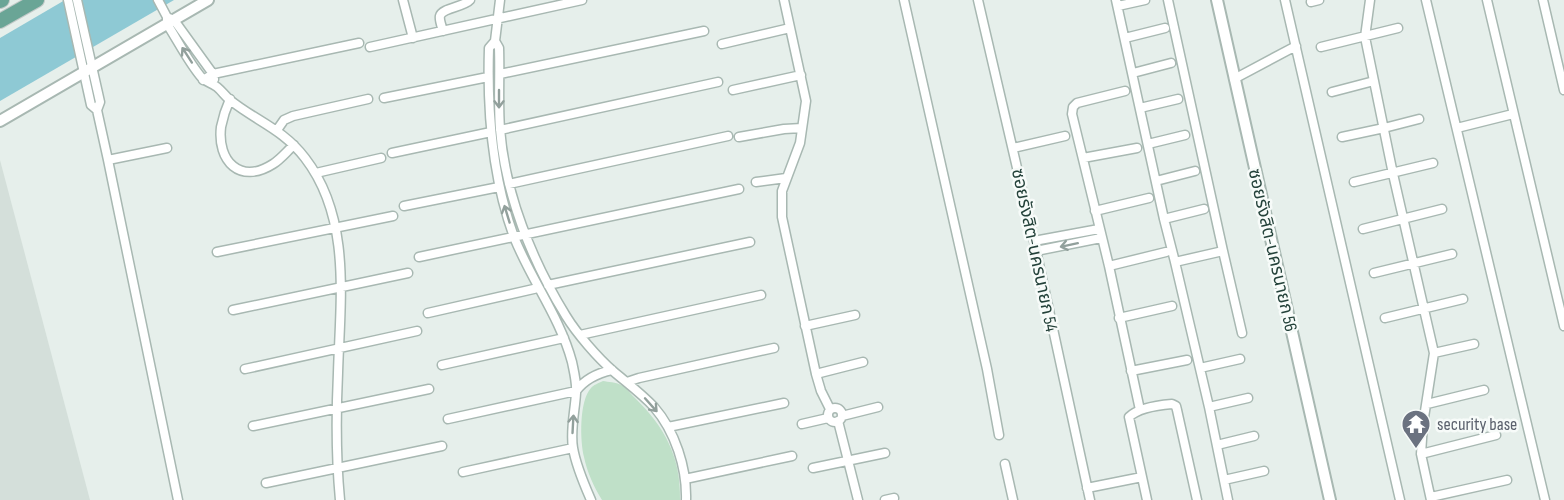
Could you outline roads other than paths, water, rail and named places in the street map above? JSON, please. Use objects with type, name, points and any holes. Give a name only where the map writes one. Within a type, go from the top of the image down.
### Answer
[{"type":"main road","points":[[0,21],[37,0]]},
{"type":"street","points":[[68,0],[85,56]]},
{"type":"street","points":[[77,0],[91,105],[98,110],[178,500]]},
{"type":"street","points":[[158,0],[203,80],[215,85],[230,99],[277,130],[294,145],[316,173],[325,192],[336,228],[341,287],[337,408],[337,468],[340,500]]},
{"type":"street","points":[[0,121],[88,70],[168,18],[208,0]]},
{"type":"street","points":[[403,0],[413,38]]},
{"type":"street","points":[[443,31],[441,13],[465,5],[470,0]]},
{"type":"street","points":[[500,0],[495,41],[489,48],[488,77],[499,186],[514,237],[564,338],[572,362],[576,391],[573,448],[590,500]]},
{"type":"street","points":[[370,47],[499,19],[547,4],[582,0]]},
{"type":"street","points":[[784,0],[806,101],[797,152],[786,178],[781,200],[782,217],[816,374],[831,421],[878,407]]},
{"type":"street","points":[[904,0],[987,369],[999,435]]},
{"type":"street","name":"ซอยรังสิต-นครนายก 54","points":[[978,0],[1034,241],[1090,500]]},
{"type":"street","points":[[1146,0],[1117,3],[1228,500]]},
{"type":"street","points":[[1168,0],[1242,333]]},
{"type":"street","name":"ซอยรังสิต-นครนายก 56","points":[[1217,0],[1329,500]]},
{"type":"street","points":[[1285,0],[1400,500]]},
{"type":"street","points":[[1370,0],[1365,37],[1393,174],[1434,353],[1423,423],[1421,454],[1431,499],[1507,480]]},
{"type":"street","points":[[1426,0],[1545,500]]},
{"type":"street","points":[[1487,0],[1564,326]]},
{"type":"street","points":[[1543,0],[1564,90]]},
{"type":"street","points":[[168,18],[213,74],[215,85]]},
{"type":"street","points":[[722,44],[790,28]]},
{"type":"street","points":[[1125,38],[1165,28]]},
{"type":"street","points":[[1321,47],[1398,28]]},
{"type":"street","points":[[500,74],[704,31]]},
{"type":"street","points":[[495,41],[499,48],[500,74],[495,131],[525,235],[548,285],[567,318],[612,370],[648,400],[668,427],[680,458],[685,479],[686,500]]},
{"type":"street","points":[[203,80],[213,74],[359,43]]},
{"type":"street","points":[[1234,79],[1296,46]]},
{"type":"street","points":[[1133,73],[1171,63]]},
{"type":"street","points":[[733,90],[801,75]]},
{"type":"street","points":[[384,98],[488,77]]},
{"type":"street","points":[[1332,92],[1374,81]]},
{"type":"street","points":[[392,153],[718,82]]},
{"type":"street","points":[[1125,91],[1077,103],[1073,107],[1072,114],[1109,266],[1140,410]]},
{"type":"street","points":[[230,99],[221,128],[224,153],[233,167],[249,172],[262,169],[272,164],[294,145]]},
{"type":"street","points":[[277,130],[284,120],[293,116],[368,99]]},
{"type":"street","points":[[1140,108],[1178,99]]},
{"type":"street","points":[[1457,128],[1514,114]]},
{"type":"street","points":[[1342,137],[1419,119]]},
{"type":"street","points":[[739,137],[802,128]]},
{"type":"street","points":[[1148,144],[1185,135]]},
{"type":"street","points":[[509,184],[728,136]]},
{"type":"street","points":[[1013,148],[1065,136]]},
{"type":"street","points":[[108,160],[167,148]]},
{"type":"street","points":[[1083,158],[1137,148]]},
{"type":"street","points":[[316,173],[381,158]]},
{"type":"street","points":[[1354,182],[1433,163]]},
{"type":"street","points":[[1156,180],[1195,171]]},
{"type":"street","points":[[756,182],[786,178]]},
{"type":"street","points":[[404,206],[499,186]]},
{"type":"street","points":[[419,257],[739,189]]},
{"type":"street","points":[[1095,211],[1149,198]]},
{"type":"street","points":[[1164,219],[1203,209]]},
{"type":"street","points":[[1363,230],[1442,209]]},
{"type":"street","points":[[217,252],[393,216]]},
{"type":"street","points":[[1034,241],[1100,233]]},
{"type":"street","points":[[1036,251],[1100,233]]},
{"type":"street","points":[[548,285],[750,242]]},
{"type":"street","points":[[1175,262],[1223,250]]},
{"type":"street","points":[[1109,266],[1166,252]]},
{"type":"street","points":[[1374,273],[1452,254]]},
{"type":"street","points":[[233,310],[408,273]]},
{"type":"street","points":[[428,312],[538,288]]},
{"type":"street","points":[[580,335],[761,296]]},
{"type":"street","points":[[1385,318],[1463,299]]},
{"type":"street","points":[[1119,318],[1172,306]]},
{"type":"street","points":[[805,326],[855,315]]},
{"type":"street","points":[[245,369],[417,331]]},
{"type":"street","points":[[442,365],[564,338]]},
{"type":"street","points":[[1434,353],[1474,344]]},
{"type":"street","points":[[627,382],[774,348]]},
{"type":"street","points":[[1200,368],[1240,359]]},
{"type":"street","points":[[1131,370],[1187,360]]},
{"type":"street","points":[[816,374],[863,362]]},
{"type":"street","points":[[448,419],[576,391],[585,381],[602,372],[612,370]]},
{"type":"street","points":[[253,426],[429,389]]},
{"type":"street","points":[[1427,404],[1484,390]]},
{"type":"street","points":[[1209,407],[1248,398]]},
{"type":"street","points":[[668,427],[784,402]]},
{"type":"street","points":[[1147,500],[1129,417],[1140,410],[1168,404],[1176,406],[1197,500]]},
{"type":"street","points":[[802,424],[837,408],[840,409],[848,461],[858,500]]},
{"type":"street","points":[[1421,454],[1496,435]]},
{"type":"street","points":[[1217,445],[1254,436]]},
{"type":"street","points":[[266,483],[442,446]]},
{"type":"street","points":[[463,472],[573,448]]},
{"type":"street","points":[[813,468],[885,453]]},
{"type":"street","points":[[685,479],[792,456]]},
{"type":"street","points":[[1005,464],[1013,500]]},
{"type":"street","points":[[1224,480],[1264,471]]},
{"type":"street","points":[[1087,488],[1142,477]]},
{"type":"water","points":[[65,0],[174,0],[0,101],[0,38]]},
{"type":"place","name":"security base","points":[[1416,450]]}]
